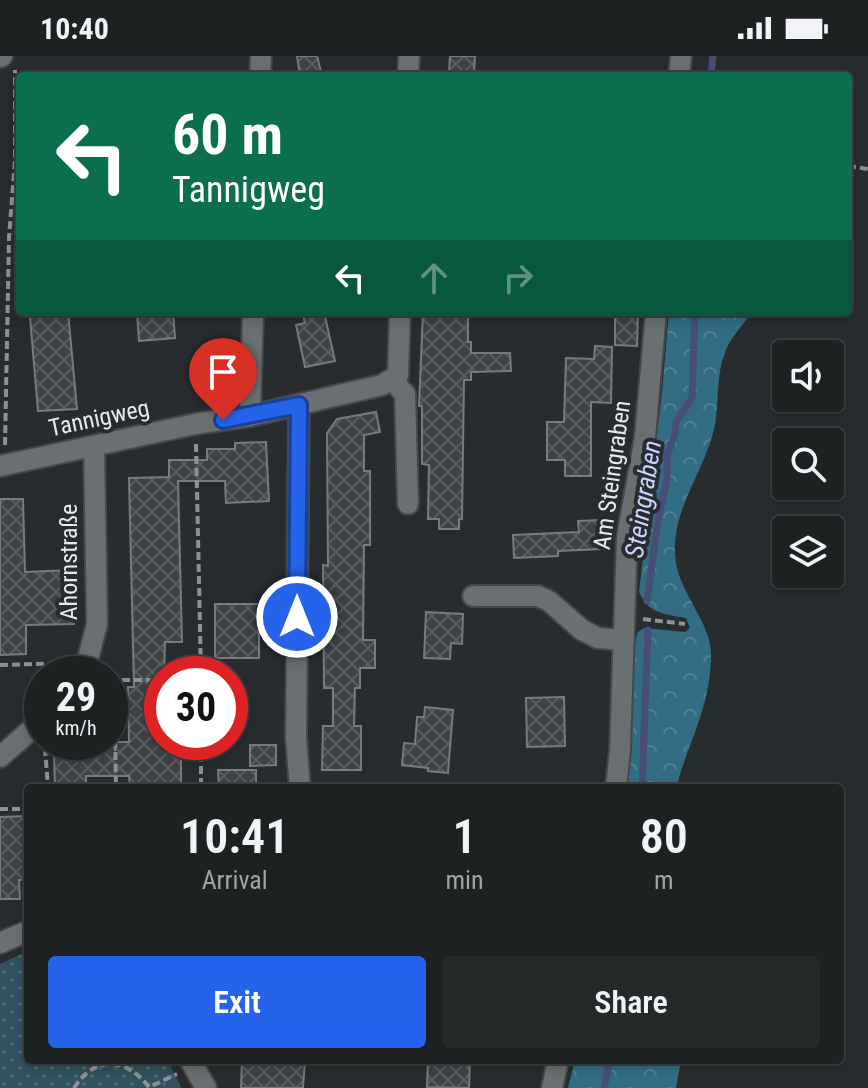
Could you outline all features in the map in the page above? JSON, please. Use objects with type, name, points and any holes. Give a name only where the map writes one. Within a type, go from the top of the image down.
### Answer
[{"type":"street","points":[[250,416],[253,316]]},
{"type":"street","points":[[400,316],[400,364],[398,375],[392,380],[405,394],[408,504]]},
{"type":"street","name":"Am Steingraben","points":[[616,784],[627,537],[645,437],[656,316]]},
{"type":"street","name":"Tannigweg","points":[[2,466],[195,424],[250,416],[392,380]]},
{"type":"street","points":[[299,405],[296,738],[300,784]]},
{"type":"street","name":"Ahornstraße","points":[[88,656],[97,624],[94,447]]},
{"type":"street","points":[[473,596],[538,596],[549,601],[582,630],[598,638],[624,640]]},
{"type":"street","points":[[5,752],[24,736]]},
{"type":"street","points":[[0,943],[24,933]]},
{"type":"street","points":[[193,1064],[206,1088]]},
{"type":"street","points":[[552,1088],[557,1064]]},
{"type":"path","points":[[2,466],[9,238],[15,160],[15,56]]},
{"type":"path","points":[[0,238],[9,238]]},
{"type":"path","points":[[195,424],[201,656]]},
{"type":"path","points":[[624,619],[654,618],[685,624]]},
{"type":"path","points":[[0,665],[24,666]]},
{"type":"path","points":[[46,760],[48,784]]},
{"type":"path","points":[[116,760],[116,784]]},
{"type":"path","points":[[201,760],[201,784]]},
{"type":"path","points":[[0,809],[24,809]]},
{"type":"path","points":[[74,1088],[88,1072],[107,1064]]},
{"type":"path","points":[[117,1064],[125,1065],[140,1075],[149,1087],[190,1064]]},
{"type":"shaded area","points":[[24,953],[24,1064],[170,1064],[181,1088],[0,1088],[0,964]]},
{"type":"green space","points":[[669,316],[749,316],[733,337],[722,361],[715,425],[704,460],[682,510],[675,544],[679,575],[710,643],[710,673],[703,707],[677,784],[625,784],[638,632],[644,628],[685,632],[690,628],[686,618],[652,609],[639,592]]},
{"type":"green space","points":[[574,1064],[680,1064],[676,1088],[568,1088]]},
{"type":"building","points":[[297,56],[317,56],[321,72],[299,72]]},
{"type":"building","points":[[450,56],[475,56],[474,72],[449,72]]},
{"type":"building","points":[[68,316],[77,409],[38,411],[30,317]]},
{"type":"building","points":[[137,316],[173,316],[175,338],[139,341]]},
{"type":"building","points":[[303,316],[325,316],[335,361],[305,367],[296,325],[305,323]]},
{"type":"building","points":[[423,316],[468,316],[471,353],[510,353],[511,371],[471,372],[471,380],[464,380],[462,519],[459,519],[459,529],[439,529],[439,519],[428,519],[429,465],[422,464],[422,406],[419,406]]},
{"type":"building","points":[[615,316],[638,316],[637,346],[615,345]]},
{"type":"building","points":[[595,346],[612,347],[611,403],[591,402],[591,476],[565,476],[565,460],[547,460],[547,422],[564,422],[566,358],[594,359]]},
{"type":"building","points":[[376,412],[380,432],[364,435],[364,471],[370,471],[370,545],[364,545],[363,640],[375,640],[375,668],[360,668],[360,688],[355,688],[354,726],[361,726],[361,770],[322,770],[323,726],[333,726],[333,688],[324,688],[323,565],[328,566],[327,433],[337,419]]},
{"type":"building","points":[[266,442],[269,501],[226,503],[225,481],[178,481],[182,642],[165,642],[165,656],[144,656],[144,760],[181,760],[181,784],[130,784],[129,776],[86,776],[86,784],[55,784],[54,760],[128,760],[128,687],[134,687],[129,478],[169,477],[169,460],[207,460],[207,449],[235,449],[235,443]]},
{"type":"building","points":[[0,499],[23,499],[25,572],[73,570],[74,624],[26,625],[26,654],[0,655]]},
{"type":"building","points":[[600,520],[602,549],[558,551],[558,556],[514,558],[513,535],[579,532],[578,521]]},
{"type":"building","points":[[215,604],[259,604],[259,658],[215,656]]},
{"type":"building","points":[[426,612],[463,614],[462,644],[451,643],[450,659],[424,658]]},
{"type":"building","points":[[564,697],[565,746],[527,747],[526,698]]},
{"type":"building","points":[[425,707],[453,710],[448,773],[402,765],[404,743],[415,744],[417,717],[424,717]]},
{"type":"building","points":[[250,745],[276,745],[276,765],[250,766]]},
{"type":"building","points":[[218,770],[256,770],[256,784],[219,784]]},
{"type":"building","points":[[24,816],[24,880],[19,880],[20,899],[0,899],[0,817]]},
{"type":"building","points":[[242,1064],[305,1064],[303,1088],[241,1088]]},
{"type":"building","points":[[428,1064],[470,1064],[469,1088],[427,1087]]},
{"type":"waterway","name":"Steingraben","points":[[711,72],[713,56]]},
{"type":"waterway","name":"Steingraben","points":[[647,601],[667,479],[667,455],[676,422],[692,398],[695,316]]},
{"type":"waterway","name":"Steingraben","points":[[642,784],[648,630]]},
{"type":"waterway","name":"Steingraben","points":[[604,1088],[609,1064]]},
{"type":"route","points":[[223,420],[299,405],[297,617]]}]
